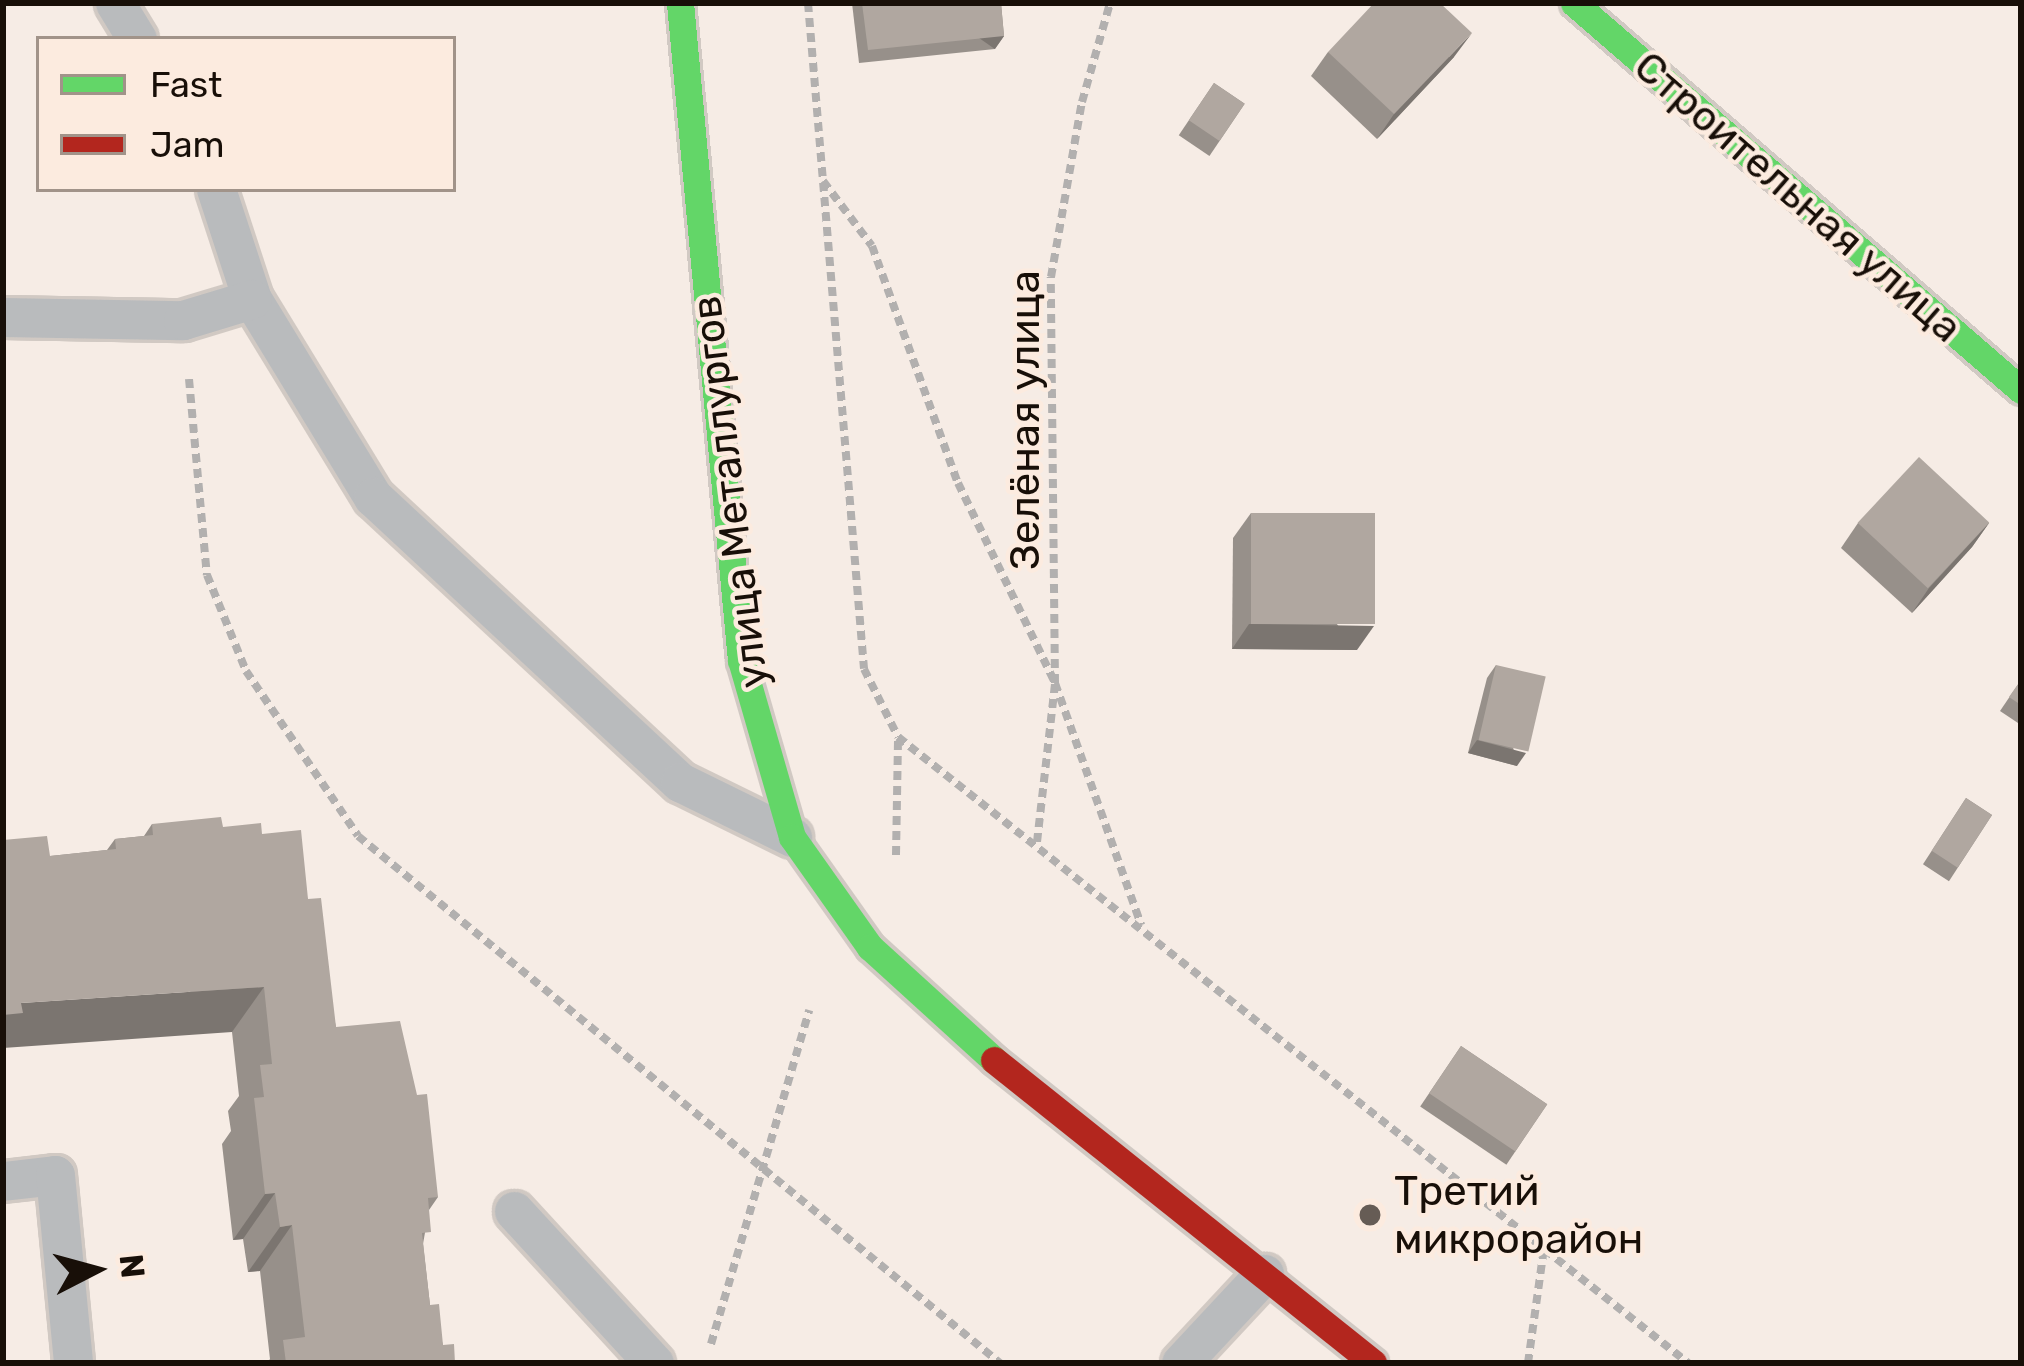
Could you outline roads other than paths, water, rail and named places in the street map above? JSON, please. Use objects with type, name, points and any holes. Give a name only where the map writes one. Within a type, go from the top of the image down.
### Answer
[{"type":"street","name":"улица Металлургов","points":[[680,3],[741,660],[792,837],[870,947],[937,1014],[1373,1363]]},
{"type":"street","name":"Строительная улица","points":[[1574,3],[2021,390]]},
{"type":"lane","points":[[115,3],[134,36]]},
{"type":"lane","points":[[216,192],[252,299],[373,496],[680,782],[792,837]]},
{"type":"lane","points":[[3,316],[183,320],[252,299]]},
{"type":"lane","points":[[3,1181],[55,1175],[73,1363]]},
{"type":"lane","points":[[514,1211],[653,1363]]},
{"type":"lane","points":[[1181,1363],[1264,1274]]},
{"type":"place","name":"Третий микрорайон","points":[[1370,1215]]}]
